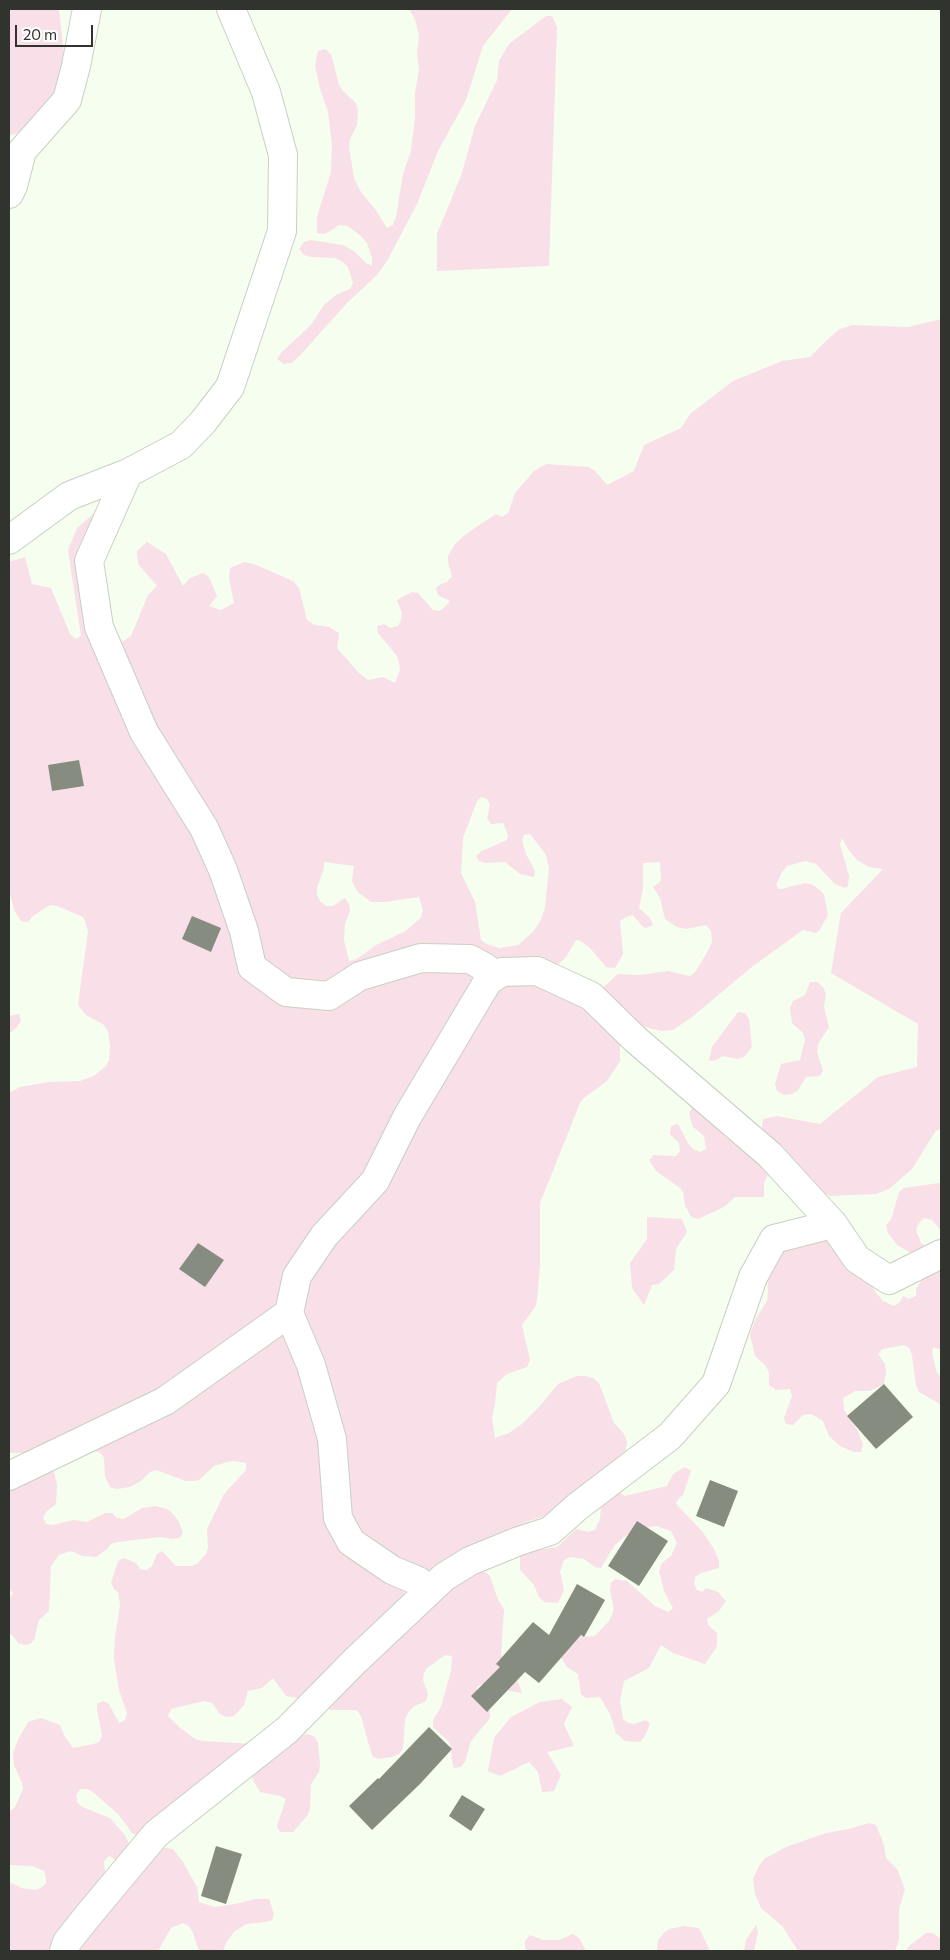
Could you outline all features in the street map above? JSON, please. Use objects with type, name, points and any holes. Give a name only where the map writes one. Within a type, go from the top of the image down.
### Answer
[{"type":"street","points":[[9,194],[22,151],[67,100],[87,9]]},
{"type":"street","points":[[9,540],[69,496],[128,473],[181,445],[203,422],[230,387],[282,231],[283,155],[266,92],[231,9]]},
{"type":"street","points":[[128,473],[88,561],[99,628],[144,732],[204,828],[223,870],[244,931],[252,967],[286,992],[329,996],[360,976],[421,958],[470,959],[486,968],[488,981]]},
{"type":"street","points":[[430,1589],[418,1581],[392,1570],[351,1542],[338,1518],[332,1439],[311,1365],[289,1313],[297,1276],[324,1236],[375,1182],[407,1117],[488,981],[502,972],[537,971],[591,996],[635,1039],[770,1155],[833,1224],[857,1258],[889,1280],[941,1254]]},
{"type":"street","points":[[64,1951],[67,1942],[156,1834],[287,1730],[355,1661],[444,1577],[470,1561],[519,1541],[550,1531],[577,1507],[670,1436],[716,1384],[753,1277],[774,1239],[833,1224]]},
{"type":"street","points":[[9,1476],[165,1401],[289,1313]]},
{"type":"shaded area","points":[[9,9],[59,9],[66,72],[57,101],[26,130],[9,136]]},
{"type":"shaded area","points":[[409,9],[512,9],[483,46],[466,100],[438,151],[417,204],[387,261],[377,275],[347,303],[292,363],[284,364],[277,359],[282,352],[311,325],[324,305],[336,295],[350,289],[353,283],[348,267],[343,262],[335,258],[304,255],[299,249],[304,242],[311,240],[343,245],[372,266],[372,258],[367,243],[348,226],[339,225],[325,234],[317,233],[317,217],[331,172],[332,145],[328,112],[315,66],[318,51],[325,49],[331,54],[339,85],[355,102],[358,110],[357,125],[350,139],[349,147],[354,178],[361,192],[387,228],[393,225],[396,217],[403,174],[411,151],[415,118],[415,93],[419,70],[417,53],[419,36],[415,19]]},
{"type":"shaded area","points":[[546,16],[552,16],[557,27],[549,266],[437,271],[437,234],[462,173],[475,126],[497,80],[499,61],[509,44]]},
{"type":"shaded area","points":[[941,319],[941,1128],[935,1132],[912,1169],[889,1189],[876,1194],[830,1196],[816,1189],[779,1153],[762,1127],[763,1119],[777,1116],[820,1124],[878,1077],[917,1067],[918,1024],[831,973],[841,913],[883,869],[869,867],[857,860],[842,838],[840,844],[849,876],[848,886],[845,888],[835,884],[816,864],[805,861],[787,866],[776,885],[779,889],[782,889],[805,883],[813,885],[822,892],[828,915],[819,931],[816,933],[803,930],[753,966],[692,1017],[673,1030],[661,1031],[645,1027],[599,991],[618,974],[640,975],[668,971],[690,976],[696,971],[709,949],[712,942],[711,931],[706,925],[686,929],[677,927],[665,919],[660,898],[653,887],[661,880],[660,862],[643,864],[643,889],[639,908],[650,918],[653,925],[646,928],[643,927],[633,915],[620,921],[623,954],[615,968],[606,967],[590,948],[576,940],[566,957],[555,968],[515,976],[558,982],[618,1039],[620,1061],[607,1081],[580,1103],[540,1203],[540,1265],[537,1300],[535,1307],[522,1325],[530,1360],[527,1367],[507,1374],[497,1383],[492,1418],[495,1438],[509,1433],[522,1424],[558,1384],[577,1376],[586,1376],[593,1378],[599,1383],[614,1423],[624,1434],[627,1442],[626,1450],[616,1463],[545,1516],[524,1523],[436,1573],[399,1581],[405,1595],[433,1600],[479,1573],[485,1572],[490,1576],[497,1597],[504,1610],[501,1654],[507,1667],[517,1679],[522,1693],[510,1691],[489,1683],[477,1687],[477,1694],[490,1711],[490,1718],[471,1741],[465,1762],[461,1767],[454,1768],[449,1742],[433,1727],[433,1720],[441,1707],[451,1671],[452,1656],[445,1655],[427,1668],[424,1673],[423,1680],[428,1694],[426,1701],[413,1707],[408,1713],[405,1720],[403,1749],[399,1754],[392,1757],[378,1759],[372,1756],[361,1716],[357,1710],[330,1710],[326,1704],[286,1696],[273,1678],[262,1688],[248,1691],[244,1705],[234,1716],[226,1717],[220,1714],[212,1703],[204,1701],[171,1709],[168,1716],[178,1726],[195,1739],[203,1741],[254,1744],[294,1734],[300,1736],[308,1734],[315,1737],[318,1743],[320,1764],[319,1772],[311,1784],[310,1809],[307,1816],[293,1832],[280,1832],[277,1826],[286,1799],[260,1792],[253,1780],[251,1766],[138,1836],[132,1833],[119,1815],[93,1792],[87,1789],[80,1789],[76,1795],[77,1802],[82,1807],[110,1818],[124,1834],[131,1847],[121,1863],[109,1856],[104,1861],[107,1890],[159,1848],[173,1849],[183,1862],[197,1887],[199,1902],[214,1907],[255,1899],[269,1899],[274,1914],[272,1920],[246,1924],[234,1932],[223,1951],[199,1951],[189,1926],[183,1923],[171,1928],[158,1951],[9,1951],[9,1882],[22,1888],[35,1890],[41,1888],[46,1883],[44,1871],[33,1866],[9,1865],[9,1812],[15,1807],[23,1789],[14,1765],[13,1753],[18,1740],[28,1722],[41,1718],[60,1725],[65,1737],[73,1748],[94,1744],[100,1741],[102,1735],[97,1704],[103,1701],[109,1704],[119,1723],[125,1720],[127,1713],[119,1690],[114,1659],[120,1605],[118,1592],[111,1583],[118,1561],[124,1558],[136,1563],[140,1569],[147,1570],[152,1566],[157,1554],[162,1551],[176,1566],[197,1564],[206,1554],[208,1548],[207,1529],[224,1494],[246,1470],[246,1463],[234,1461],[214,1466],[199,1480],[193,1481],[186,1481],[156,1470],[150,1472],[141,1481],[130,1487],[117,1489],[110,1487],[105,1476],[104,1458],[101,1453],[95,1451],[75,1458],[9,1453],[9,1093],[20,1087],[50,1082],[80,1081],[94,1076],[106,1066],[109,1060],[110,1046],[108,1031],[104,1025],[86,1015],[78,1005],[88,931],[83,917],[50,905],[33,916],[28,922],[21,921],[14,910],[9,889],[9,562],[25,557],[32,584],[51,588],[70,634],[76,639],[81,636],[68,550],[77,528],[99,509],[94,592],[119,644],[131,636],[148,595],[157,586],[138,564],[137,551],[147,542],[166,554],[183,586],[190,578],[203,573],[209,577],[217,596],[209,606],[221,610],[234,603],[229,578],[230,568],[244,562],[254,564],[293,581],[299,588],[307,620],[315,625],[329,627],[339,633],[337,648],[358,672],[368,680],[383,677],[395,683],[400,670],[397,656],[378,633],[377,626],[384,624],[390,628],[398,626],[402,613],[397,600],[412,592],[418,593],[433,610],[440,611],[446,606],[450,601],[438,595],[436,588],[447,582],[452,576],[448,556],[455,544],[466,534],[496,514],[502,517],[508,513],[515,493],[534,471],[547,464],[589,467],[607,485],[634,471],[644,445],[681,428],[690,414],[733,381],[782,361],[810,357],[840,329],[853,325],[908,327]],"holes":[[[481,797],[487,799],[490,805],[487,818],[491,824],[503,823],[508,835],[507,840],[482,851],[476,856],[479,861],[485,863],[505,862],[520,874],[534,877],[535,871],[522,841],[524,835],[530,834],[546,855],[549,868],[545,907],[541,920],[533,932],[518,945],[499,948],[481,940],[475,902],[461,873],[463,838],[477,801]],[[324,862],[354,866],[352,880],[354,886],[358,892],[371,902],[419,897],[423,910],[421,918],[404,932],[376,945],[357,959],[349,961],[344,940],[345,924],[350,911],[349,904],[345,898],[333,906],[326,906],[317,895]]]},
{"type":"shaded area","points":[[810,982],[817,982],[823,987],[826,994],[824,1007],[829,1027],[818,1044],[817,1052],[823,1071],[820,1076],[806,1077],[798,1090],[792,1094],[784,1095],[777,1091],[775,1084],[781,1064],[800,1060],[805,1040],[803,1033],[792,1023],[790,1008],[793,1001],[805,995]]},
{"type":"shaded area","points":[[738,1012],[745,1013],[749,1019],[752,1047],[744,1057],[737,1059],[723,1056],[709,1061],[712,1047]]},
{"type":"shaded area","points":[[19,1014],[21,1021],[9,1034],[9,1016]]},
{"type":"shaded area","points":[[692,1107],[707,1108],[721,1123],[724,1136],[736,1145],[758,1144],[770,1170],[764,1183],[764,1197],[735,1197],[724,1207],[698,1219],[691,1217],[685,1205],[683,1192],[656,1171],[649,1160],[654,1155],[676,1156],[680,1151],[679,1143],[670,1134],[671,1126],[678,1124],[693,1149],[700,1152],[706,1149],[704,1136],[693,1127],[689,1114]]},
{"type":"shaded area","points":[[941,1183],[941,1230],[932,1220],[924,1218],[916,1230],[921,1243],[933,1250],[941,1262],[941,1350],[933,1347],[932,1354],[937,1373],[941,1378],[941,1408],[940,1404],[919,1392],[916,1385],[910,1349],[904,1345],[883,1349],[878,1354],[885,1364],[884,1384],[870,1391],[855,1391],[843,1398],[844,1410],[858,1431],[863,1445],[861,1452],[854,1452],[840,1446],[829,1436],[823,1421],[811,1414],[803,1415],[793,1425],[786,1424],[784,1418],[792,1396],[790,1389],[776,1390],[769,1385],[769,1372],[765,1365],[755,1356],[750,1334],[755,1320],[767,1301],[767,1273],[778,1245],[818,1232],[868,1277],[874,1290],[883,1301],[894,1306],[900,1302],[903,1296],[909,1299],[916,1296],[916,1289],[923,1278],[916,1256],[897,1245],[888,1233],[886,1225],[891,1220],[899,1192],[904,1188]]},
{"type":"shaded area","points":[[647,1217],[682,1219],[687,1232],[676,1249],[674,1270],[659,1284],[652,1285],[644,1305],[632,1288],[630,1263],[647,1239]]},
{"type":"shaded area","points":[[685,1467],[691,1471],[683,1495],[676,1504],[702,1531],[714,1549],[719,1561],[719,1568],[701,1573],[695,1577],[694,1584],[697,1590],[702,1592],[706,1588],[718,1592],[726,1601],[719,1611],[707,1619],[708,1625],[717,1633],[717,1646],[705,1664],[673,1653],[661,1645],[649,1668],[624,1681],[620,1701],[623,1719],[628,1723],[634,1724],[646,1720],[650,1724],[640,1742],[625,1741],[616,1733],[610,1714],[600,1697],[586,1698],[581,1694],[578,1674],[567,1667],[549,1638],[595,1636],[612,1615],[614,1609],[610,1590],[611,1583],[615,1579],[627,1581],[655,1606],[668,1612],[673,1608],[664,1591],[659,1571],[662,1563],[671,1556],[677,1543],[671,1531],[656,1526],[637,1530],[625,1536],[614,1546],[601,1568],[595,1567],[584,1559],[570,1557],[564,1560],[560,1571],[564,1590],[558,1603],[544,1602],[539,1597],[534,1585],[520,1570],[520,1555],[526,1552],[557,1547],[576,1529],[588,1532],[595,1530],[600,1519],[602,1493],[614,1489],[625,1496],[667,1486],[673,1474]]},
{"type":"shaded area","points":[[47,1469],[54,1472],[57,1485],[56,1504],[43,1517],[46,1524],[53,1525],[73,1520],[87,1522],[105,1513],[112,1513],[117,1518],[124,1519],[142,1508],[156,1506],[169,1510],[178,1520],[183,1532],[180,1538],[161,1537],[117,1542],[111,1544],[96,1557],[83,1556],[71,1551],[59,1555],[51,1566],[49,1611],[39,1620],[34,1640],[30,1644],[24,1645],[18,1643],[9,1633],[9,1599],[13,1593],[9,1589],[9,1492],[26,1470]]},
{"type":"shaded area","points":[[562,1699],[572,1707],[564,1724],[574,1746],[547,1752],[561,1775],[554,1791],[542,1792],[538,1772],[529,1762],[500,1776],[488,1771],[494,1738],[511,1717],[540,1702]]},
{"type":"shaded area","points":[[869,1823],[876,1825],[884,1845],[886,1858],[897,1869],[905,1889],[899,1909],[899,1939],[895,1951],[798,1951],[783,1927],[761,1908],[755,1894],[753,1879],[759,1866],[764,1859],[786,1847],[826,1833]]},
{"type":"shaded area","points":[[756,1925],[758,1932],[754,1951],[744,1951],[746,1940]]},
{"type":"shaded area","points":[[684,1926],[699,1928],[710,1951],[657,1951],[658,1940],[663,1934],[669,1929]]},
{"type":"shaded area","points":[[926,1933],[933,1933],[941,1939],[941,1951],[906,1951],[909,1946]]},
{"type":"shaded area","points":[[573,1934],[579,1938],[586,1951],[527,1951],[525,1948],[525,1941],[530,1935],[543,1940],[559,1940]]},
{"type":"building","points":[[79,760],[84,786],[52,791],[48,765]]},
{"type":"building","points":[[192,916],[221,928],[211,952],[182,939]]},
{"type":"building","points":[[198,1243],[224,1260],[205,1287],[179,1269]]},
{"type":"building","points":[[884,1384],[913,1417],[876,1449],[847,1416]]},
{"type":"building","points":[[710,1480],[738,1491],[724,1527],[696,1516]]},
{"type":"building","points":[[637,1521],[668,1541],[639,1586],[608,1566]]},
{"type":"building","points":[[577,1584],[605,1600],[584,1637],[581,1635],[539,1683],[525,1672],[487,1712],[471,1696],[500,1667],[496,1664],[533,1622],[549,1635]]},
{"type":"building","points":[[429,1727],[452,1749],[420,1784],[372,1830],[349,1806],[379,1779]]},
{"type":"building","points":[[462,1795],[485,1809],[471,1831],[449,1816]]},
{"type":"building","points":[[216,1846],[242,1854],[226,1904],[201,1896]]}]
